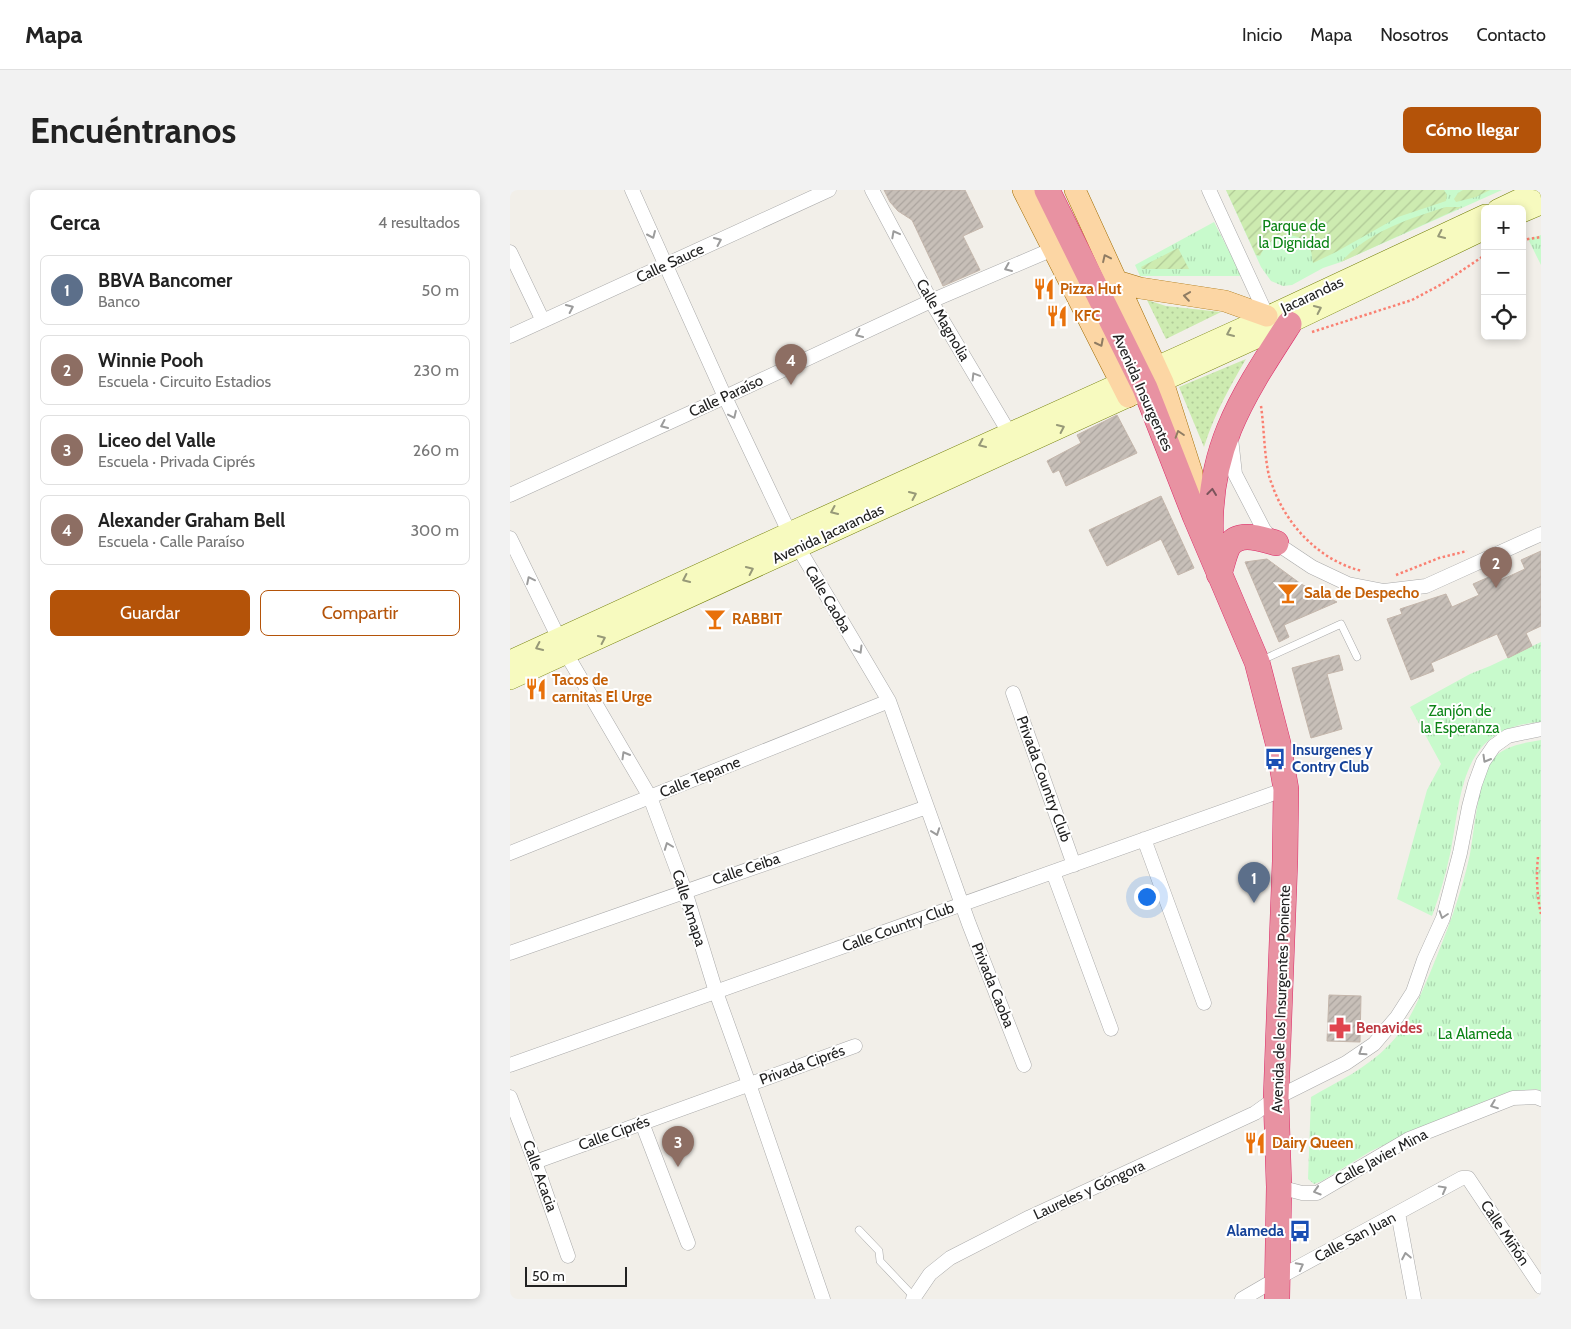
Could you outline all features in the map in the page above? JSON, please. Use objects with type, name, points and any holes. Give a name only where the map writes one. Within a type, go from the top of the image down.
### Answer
[{"type":"highway","points":[[1028,190],[1049,195]]},
{"type":"highway","name":"Avenida Insurgentes","points":[[1049,195],[1142,381],[1195,516],[1257,662],[1278,743],[1286,789]]},
{"type":"highway","points":[[1219,574],[1211,544],[1211,502],[1214,475],[1230,424],[1253,380],[1288,325]]},
{"type":"highway","points":[[1219,574],[1228,546],[1237,539],[1250,536],[1276,543]]},
{"type":"highway","name":"Avenida de los Insurgentes Poniente","points":[[1277,1289],[1279,1187],[1276,1098],[1286,789]]},
{"type":"main road","points":[[1023,190],[1053,249],[1142,381]]},
{"type":"main road","points":[[1075,190],[1117,281],[1142,381]]},
{"type":"main road","points":[[1504,205],[1536,190]]},
{"type":"main road","points":[[1526,211],[1541,204]]},
{"type":"main road","points":[[1526,217],[1541,212]]},
{"type":"main road","name":"Jacarandas","points":[[1288,325],[1481,216]]},
{"type":"main road","name":"Jacarandas","points":[[1142,381],[1288,325],[1481,232]]},
{"type":"main road","points":[[1117,281],[1140,288],[1225,301],[1288,325]]},
{"type":"main road","name":"Avenida Jacarandas","points":[[510,660],[793,540],[1142,381]]},
{"type":"main road","name":"Avenida Jacarandas","points":[[510,680],[567,655],[793,540]]},
{"type":"street","name":"Calle Caoba","points":[[632,190],[725,397],[793,540],[889,701],[962,904]]},
{"type":"street","name":"Calle Sauce","points":[[510,336],[830,190]]},
{"type":"street","name":"Calle Magnolia","points":[[872,190],[931,300],[1013,440]]},
{"type":"street","points":[[1209,190],[1288,325]]},
{"type":"street","name":"Calle Paraíso","points":[[510,495],[931,300],[1053,249]]},
{"type":"street","points":[[510,252],[543,321]]},
{"type":"street","points":[[1230,424],[1236,474],[1264,530],[1276,543],[1312,567],[1348,584],[1384,591],[1426,586],[1541,534]]},
{"type":"street","name":"Calle Amapa","points":[[510,538],[567,655],[650,797],[685,890],[716,992],[823,1299]]},
{"type":"street","name":"Privada Country Club","points":[[1013,693],[1074,864]]},
{"type":"street","name":"Calle Tepame","points":[[510,853],[889,701]]},
{"type":"street","name":"Laureles y Góngora","points":[[914,1298],[930,1274],[950,1258],[1030,1218],[1255,1113],[1276,1098],[1346,1062],[1374,1044],[1397,1017],[1413,992],[1424,960],[1443,918],[1475,784],[1484,762],[1494,746],[1508,736],[1541,729]]},
{"type":"street","name":"Calle Country Club","points":[[510,1065],[1286,789]]},
{"type":"street","name":"Calle Ceiba","points":[[510,953],[685,890],[927,807]]},
{"type":"street","points":[[1144,840],[1204,1003]]},
{"type":"street","points":[[1054,872],[1111,1029]]},
{"type":"street","name":"Privada Caoba","points":[[962,904],[1024,1065]]},
{"type":"street","name":"Privada Ciprés","points":[[749,1084],[855,1046]]},
{"type":"street","name":"Calle Ciprés","points":[[535,1162],[749,1084]]},
{"type":"street","name":"Calle Acacia","points":[[510,1097],[568,1256]]},
{"type":"street","name":"Calle Javier Mina","points":[[1279,1187],[1302,1193],[1317,1192],[1409,1139],[1513,1098],[1536,1097],[1541,1099]]},
{"type":"street","points":[[642,1123],[688,1243]]},
{"type":"street","name":"Calle San Juan","points":[[1242,1299],[1277,1289],[1398,1213],[1462,1178],[1468,1178]]},
{"type":"street","name":"Calle Miñón","points":[[1468,1178],[1541,1287]]},
{"type":"street","points":[[1398,1213],[1414,1299]]},
{"type":"lane","points":[[1257,662],[1341,624],[1357,657]]},
{"type":"lane","points":[[859,1230],[879,1251],[880,1261],[914,1298]]},
{"type":"path","points":[[1526,239],[1541,237]]},
{"type":"path","points":[[1288,325],[1412,300],[1442,284],[1481,258]]},
{"type":"path","points":[[1261,404],[1268,473],[1288,519],[1304,537],[1328,556],[1362,572]]},
{"type":"path","points":[[1394,576],[1439,558],[1470,551]]},
{"type":"path","points":[[1538,857],[1536,868],[1541,914]]},
{"type":"green space","name":"Parque de la Dignidad","points":[[1226,190],[1502,190],[1341,262],[1323,268],[1292,285],[1283,286],[1271,281],[1261,267]]},
{"type":"green space","name":"Parque de la Dignidad","points":[[1226,190],[1444,190],[1447,195],[1446,201],[1398,217],[1313,263],[1311,251],[1306,243],[1300,238],[1292,236],[1277,238],[1264,248],[1260,256],[1256,255]]},
{"type":"green space","points":[[1463,190],[1490,190],[1476,197],[1456,202],[1454,199]]},
{"type":"green space","points":[[1446,207],[1462,207],[1341,262],[1363,242],[1389,228],[1417,216]]},
{"type":"green space","points":[[1214,222],[1242,276],[1140,276],[1135,265]]},
{"type":"green space","points":[[1541,235],[1541,265],[1528,239]]},
{"type":"green space","points":[[1178,248],[1189,269],[1142,269],[1141,267]]},
{"type":"green space","points":[[1147,300],[1166,306],[1221,312],[1166,339]]},
{"type":"green space","points":[[1246,359],[1222,402],[1204,447],[1179,387]]},
{"type":"green space","name":"Zanjón de la Esperanza","points":[[1541,642],[1541,722],[1515,726],[1495,736],[1481,749],[1471,765],[1463,784],[1451,850],[1432,916],[1397,899],[1427,790],[1441,764],[1410,707],[1470,674]]},
{"type":"green space","name":"La Alameda","points":[[1541,740],[1541,1091],[1536,1089],[1508,1092],[1445,1117],[1371,1151],[1314,1184],[1308,1179],[1311,1097],[1371,1061],[1389,1045],[1402,1029],[1413,1011],[1430,973],[1458,900],[1470,854],[1480,793],[1486,770],[1490,762],[1500,752],[1520,744]]},
{"type":"building","points":[[884,190],[965,190],[983,227],[963,236],[980,270],[943,286],[912,220],[898,211],[890,202]]},
{"type":"building","points":[[1117,415],[1137,453],[1066,486],[1059,470],[1053,473],[1047,461],[1081,443],[1077,435]]},
{"type":"building","points":[[1161,496],[1194,568],[1178,575],[1161,539],[1107,566],[1089,530]]},
{"type":"building","points":[[1541,551],[1541,626],[1526,633],[1532,646],[1508,658],[1497,634],[1431,663],[1434,671],[1411,680],[1387,619],[1402,614],[1400,609],[1446,594],[1452,607],[1479,595],[1473,584],[1498,573],[1501,580],[1525,569],[1521,560]]},
{"type":"building","name":"Sala de Despecho","points":[[1267,559],[1301,584],[1337,602],[1284,625],[1289,637],[1279,642],[1245,562]]},
{"type":"building","points":[[1339,655],[1343,670],[1327,674],[1342,729],[1311,738],[1292,668]]},
{"type":"building","points":[[1329,995],[1361,996],[1360,1042],[1327,1041]]},
{"type":"place","name":"Pizza Hut","points":[[1044,289]]},
{"type":"place","name":"KFC","points":[[1057,316]]},
{"type":"place","name":"Alexander Graham Bell","points":[[791,385]]},
{"type":"place","name":"Winnie Pooh","points":[[1496,588]]},
{"type":"place","name":"Sala de Despecho","points":[[1288,593]]},
{"type":"place","name":"RABBIT","points":[[715,619]]},
{"type":"place","name":"Tacos de carnitas El Urge","points":[[536,689]]},
{"type":"place","name":"Insurgenes y Contry Club","points":[[1275,759]]},
{"type":"place","name":"BBVA Bancomer","points":[[1254,903]]},
{"type":"place","name":"Benavides","points":[[1340,1028]]},
{"type":"place","name":"Dairy Queen","points":[[1255,1143]]},
{"type":"place","name":"Liceo del Valle","points":[[678,1167]]},
{"type":"place","name":"Alameda","points":[[1300,1231]]}]
